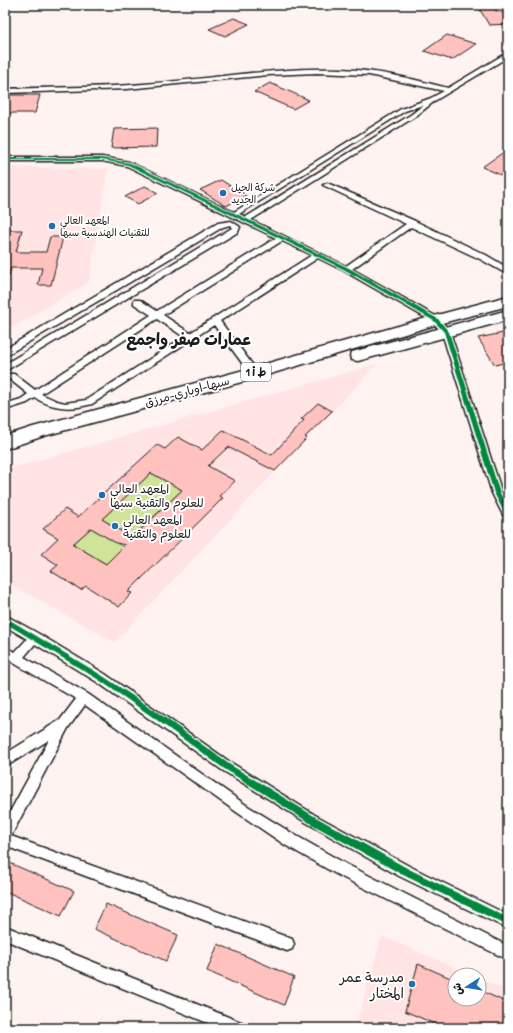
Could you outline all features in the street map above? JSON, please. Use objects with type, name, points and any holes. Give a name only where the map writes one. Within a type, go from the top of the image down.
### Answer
[{"type":"highway","name":"سبها-اوباري-مرزق","points":[[5,452],[44,443],[441,326],[508,301]]},
{"type":"highway","name":"سبها-اوباري-مرزق","points":[[5,443],[39,431],[254,373],[441,326],[508,315]]},
{"type":"street","points":[[245,221],[420,111],[434,99],[507,55]]},
{"type":"street","points":[[5,91],[136,87],[265,74],[319,71],[378,75],[410,80],[449,90]]},
{"type":"street","points":[[233,215],[410,107],[434,99]]},
{"type":"street","points":[[381,124],[392,128]]},
{"type":"street","points":[[336,152],[346,157]]},
{"type":"street","points":[[5,159],[97,159],[121,162],[146,171],[245,221],[347,269],[441,326],[497,493],[508,514]]},
{"type":"street","points":[[327,184],[483,257],[508,271]]},
{"type":"street","points":[[5,353],[223,224],[231,223],[236,227],[236,230],[5,368]]},
{"type":"street","points":[[347,269],[412,223]]},
{"type":"street","points":[[5,407],[24,401],[157,315],[281,238]]},
{"type":"street","points":[[11,376],[44,401],[58,406],[74,406],[89,402],[317,255]]},
{"type":"street","points":[[116,286],[128,294]]},
{"type":"street","points":[[137,302],[191,337]]},
{"type":"street","points":[[215,321],[254,373]]},
{"type":"street","points":[[5,620],[101,678],[226,766],[311,819],[404,871],[508,922]]},
{"type":"street","points":[[16,658],[35,637]]},
{"type":"street","points":[[5,652],[84,698],[126,726],[242,810],[290,840],[341,869],[508,953]]},
{"type":"street","points":[[5,834],[64,724],[84,698]]},
{"type":"street","points":[[5,761],[64,724]]},
{"type":"street","points":[[5,840],[287,944]]},
{"type":"street","points":[[5,933],[238,1028]]},
{"type":"shaded area","name":"المعهد العالي للتقنيات الهندسية سبها","points":[[5,167],[108,169],[89,282],[5,332]]},
{"type":"shaded area","name":"المعهد العالي للعلوم والتقنية","points":[[377,364],[115,642],[5,582],[5,470]]},
{"type":"shaded area","name":"مدرسة عمر المختار","points":[[382,936],[454,967],[447,967],[447,1007],[487,1007],[487,982],[508,991],[508,1028],[355,1028]]},
{"type":"green space","points":[[151,473],[182,490],[132,537],[102,519]]},
{"type":"green space","points":[[91,528],[123,547],[106,564],[73,544]]},
{"type":"building","points":[[493,7],[496,11],[508,13],[508,24],[489,25],[479,8]]},
{"type":"building","points":[[234,18],[249,24],[225,36],[209,29]]},
{"type":"building","points":[[447,35],[476,44],[452,60],[424,51]]},
{"type":"building","points":[[270,83],[309,100],[293,109],[254,92]]},
{"type":"building","points":[[5,95],[40,95],[35,113],[5,113]]},
{"type":"building","points":[[157,128],[156,147],[111,148],[114,129]]},
{"type":"building","points":[[508,149],[508,178],[482,167]]},
{"type":"building","name":"شركة الجيل الجديد","points":[[221,180],[246,196],[226,206],[200,190]]},
{"type":"building","points":[[145,186],[158,193],[138,204],[125,197]]},
{"type":"building","points":[[5,230],[22,230],[16,252],[46,252],[50,237],[63,237],[51,285],[38,285],[42,268],[11,268],[8,279],[5,278]]},
{"type":"building","points":[[508,332],[508,362],[495,365],[478,338]]},
{"type":"building","points":[[318,403],[332,411],[305,437],[307,438],[275,471],[228,447],[208,466],[235,481],[219,496],[223,498],[128,592],[132,593],[119,607],[86,586],[81,590],[51,571],[58,565],[41,554],[58,538],[43,529],[65,509],[78,517],[157,445],[165,449],[178,437],[202,450],[223,430],[272,455],[304,420],[301,419]],"holes":[[[151,473],[182,490],[132,538],[102,519]],[[91,528],[116,543],[125,545],[106,564],[73,544]]]},
{"type":"building","points":[[5,861],[74,891],[61,916],[5,891]]},
{"type":"building","points":[[106,904],[178,935],[166,961],[94,929]]},
{"type":"building","points":[[218,944],[294,977],[284,1005],[207,971]]},
{"type":"building","points":[[418,964],[447,977],[447,1007],[487,1007],[487,994],[508,1003],[508,1028],[444,1028],[405,1011]]},
{"type":"cycle path","points":[[5,159],[102,159],[129,164],[347,269],[436,320],[446,332],[497,493],[508,514]]},
{"type":"cycle path","points":[[5,620],[101,678],[226,766],[311,819],[404,871],[508,922]]},
{"type":"place","name":"شركة الجيل الجديد","points":[[223,193]]},
{"type":"place","name":"المعهد العالي للتقنيات الهندسية سبها","points":[[52,226]]},
{"type":"place","name":"المعهد العالي للعلوم والتقنية سبها","points":[[102,495]]},
{"type":"place","name":"المعهد العالي للعلوم والتقنية","points":[[115,526]]},
{"type":"place","name":"مدرسة عمر المختار","points":[[412,984]]},
{"type":"district","name":"عمارات صفر واجمع","points":[[189,339]]}]
